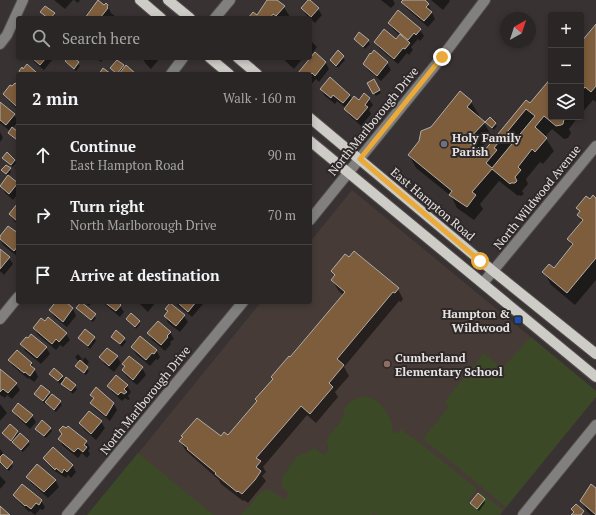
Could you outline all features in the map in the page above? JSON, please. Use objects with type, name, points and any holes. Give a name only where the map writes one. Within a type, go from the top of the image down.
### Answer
[{"type":"main road","points":[[140,0],[159,16]]},
{"type":"main road","points":[[168,0],[188,16]]},
{"type":"main road","points":[[212,60],[227,72]]},
{"type":"main road","points":[[240,60],[255,72]]},
{"type":"main road","name":"East Hampton Road","points":[[312,120],[493,271],[596,354]]},
{"type":"main road","points":[[312,143],[596,377]]},
{"type":"street","points":[[0,44],[23,0]]},
{"type":"street","points":[[217,16],[230,0]]},
{"type":"street","name":"North Marlborough Drive","points":[[312,218],[349,173],[485,0]]},
{"type":"street","points":[[172,72],[182,60]]},
{"type":"street","name":"North Wildwood Avenue","points":[[482,283],[596,146]]},
{"type":"street","points":[[0,319],[16,299]]},
{"type":"street","name":"North Marlborough Drive","points":[[68,515],[241,304]]},
{"type":"street","points":[[523,515],[596,425]]},
{"type":"shaded area","name":"Cumberland Elementary School","points":[[352,190],[596,391],[596,397],[500,515],[88,515],[259,304],[312,304],[312,240]]},
{"type":"green space","points":[[531,337],[596,391],[596,397],[506,507],[423,439],[449,406],[444,402],[484,353],[502,368]]},
{"type":"green space","points":[[362,396],[375,400],[384,408],[388,414],[393,433],[399,432],[400,429],[420,443],[476,488],[476,491],[468,500],[470,503],[477,509],[479,494],[481,492],[503,510],[500,515],[376,515],[374,513],[372,515],[241,515],[260,493],[264,491],[267,490],[276,493],[284,500],[289,493],[281,484],[282,477],[296,457],[315,448],[324,455],[328,448],[326,440],[343,418],[344,409],[349,403]]},
{"type":"green space","points":[[138,453],[214,515],[87,515]]},
{"type":"building","points":[[98,0],[104,5],[106,3],[108,5],[108,8],[102,16],[86,16]]},
{"type":"building","points":[[267,0],[277,0],[285,6],[276,16],[273,14],[272,16],[250,16],[253,12],[257,15]]},
{"type":"building","points":[[308,0],[310,0],[319,8],[312,16],[310,16],[301,8]]},
{"type":"building","points":[[403,0],[425,0],[429,4],[426,7],[432,12],[424,21],[401,2]]},
{"type":"building","points":[[45,6],[55,13],[53,16],[45,16],[40,12]]},
{"type":"building","points":[[398,10],[421,29],[416,35],[414,33],[408,40],[388,23]]},
{"type":"building","points":[[596,24],[596,86],[591,92],[585,87],[584,88],[584,38]]},
{"type":"building","points":[[384,29],[396,39],[400,34],[410,43],[405,49],[403,48],[394,59],[374,42]]},
{"type":"building","points":[[359,32],[369,40],[363,47],[354,39]]},
{"type":"building","points":[[338,50],[344,56],[336,66],[330,60]]},
{"type":"building","points":[[374,50],[388,62],[377,76],[363,64],[370,53],[371,54]]},
{"type":"building","points":[[315,52],[326,62],[315,76],[312,72],[299,72],[309,60],[312,60],[312,56]]},
{"type":"building","points":[[34,60],[44,60],[40,65]]},
{"type":"building","points":[[76,60],[79,62],[74,69],[65,61]]},
{"type":"building","points":[[117,60],[124,65],[119,72],[115,72],[110,68]]},
{"type":"building","points":[[27,64],[36,72],[20,72],[22,67],[23,69]]},
{"type":"building","points":[[126,65],[134,72],[121,72]]},
{"type":"building","points":[[103,68],[108,72],[100,72]]},
{"type":"building","points":[[330,77],[350,95],[343,103],[333,95],[331,98],[320,89]]},
{"type":"building","points":[[374,79],[380,90],[373,94],[367,83]]},
{"type":"building","name":"Holy Family Parish","points":[[548,82],[548,119],[544,116],[535,127],[547,138],[535,152],[532,149],[518,167],[521,170],[515,177],[517,181],[515,183],[510,184],[492,169],[472,192],[476,195],[467,207],[449,195],[452,191],[408,155],[419,141],[421,131],[431,127],[460,91],[472,101],[467,107],[485,122],[467,141],[477,149],[479,147],[484,151],[526,100],[530,103]],"holes":[[[526,109],[535,116],[492,168],[486,163],[497,150],[494,148]]]},
{"type":"building","points":[[16,84],[16,106],[3,94],[10,85],[12,86]]},
{"type":"building","points":[[364,93],[370,98],[365,105],[368,107],[357,120],[344,109],[354,96],[359,100]]},
{"type":"building","points":[[0,102],[15,114],[6,125],[0,120]]},
{"type":"building","points":[[490,117],[496,123],[492,128],[485,122]]},
{"type":"building","name":"Holy Family Parish","points":[[549,120],[564,120],[563,124],[556,126]]},
{"type":"building","points":[[12,127],[16,130],[16,139],[8,133]]},
{"type":"building","points":[[7,152],[15,160],[11,165],[2,158]]},
{"type":"building","points":[[6,165],[11,168],[6,174],[1,170]]},
{"type":"building","points":[[8,175],[16,181],[16,185],[9,194],[0,186]]},
{"type":"building","points":[[593,195],[596,198],[596,258],[567,293],[542,272],[549,264],[554,268],[573,244],[567,239],[583,220],[577,215],[580,211],[576,208],[586,196],[590,199]]},
{"type":"building","points":[[16,205],[16,220],[9,214]]},
{"type":"building","points":[[8,226],[16,232],[16,248],[14,251],[0,239],[0,236]]},
{"type":"building","points":[[0,249],[10,257],[0,269]]},
{"type":"building","points":[[354,251],[399,288],[395,293],[393,292],[337,359],[344,365],[329,383],[333,387],[310,414],[301,406],[256,458],[261,461],[256,467],[261,471],[255,480],[242,494],[238,491],[237,492],[179,441],[183,437],[181,436],[197,418],[221,436],[224,432],[228,435],[257,401],[255,399],[273,379],[271,377],[345,292],[331,280],[335,275],[331,271],[345,254],[349,257]]},
{"type":"building","points":[[54,304],[68,304],[73,308],[63,322],[49,310]]},
{"type":"building","points":[[79,304],[84,304],[96,314],[91,320],[76,308]]},
{"type":"building","points":[[107,304],[120,304],[121,305],[116,311]]},
{"type":"building","points":[[169,304],[171,304],[185,315],[176,326],[164,316],[168,311],[165,309]]},
{"type":"building","points":[[179,304],[194,304],[188,312]]},
{"type":"building","points":[[131,313],[140,321],[135,327],[126,319]]},
{"type":"building","points":[[48,317],[67,333],[59,342],[56,339],[52,344],[33,328],[41,318],[45,321]]},
{"type":"building","points":[[158,321],[171,332],[161,345],[147,333]]},
{"type":"building","points":[[85,329],[95,337],[88,346],[78,338]]},
{"type":"building","points":[[116,330],[125,338],[120,344],[111,337]]},
{"type":"building","points":[[31,334],[47,347],[37,358],[20,344]]},
{"type":"building","points":[[140,336],[157,350],[146,360],[131,347]]},
{"type":"building","points":[[107,348],[118,356],[109,366],[99,357]]},
{"type":"building","points":[[17,350],[32,363],[30,365],[35,369],[30,376],[8,360]]},
{"type":"building","points":[[129,356],[143,367],[133,380],[122,370],[125,366],[122,364]]},
{"type":"building","points":[[80,360],[88,367],[84,373],[75,366]]},
{"type":"building","points":[[54,368],[63,376],[58,381],[49,374]]},
{"type":"building","points":[[0,369],[17,383],[8,393],[3,389],[0,392]]},
{"type":"building","points":[[116,375],[128,385],[124,389],[127,392],[124,394],[121,392],[118,395],[107,386]]},
{"type":"building","points":[[66,377],[76,385],[71,391],[61,384]]},
{"type":"building","points":[[41,385],[50,392],[43,401],[34,394]]},
{"type":"building","points":[[96,387],[114,403],[106,416],[90,403],[94,398],[90,395]]},
{"type":"building","points":[[52,394],[61,401],[54,410],[45,402]]},
{"type":"building","points":[[18,403],[33,415],[26,423],[12,411]]},
{"type":"building","points":[[89,411],[102,421],[91,434],[79,423]]},
{"type":"building","points":[[42,420],[51,428],[44,436],[35,429]]},
{"type":"building","points":[[10,424],[18,431],[11,441],[2,433]]},
{"type":"building","points":[[63,426],[66,428],[68,426],[87,441],[84,445],[87,447],[83,452],[78,448],[74,452],[58,439],[62,434],[59,430]]},
{"type":"building","points":[[20,433],[29,441],[21,450],[12,442]]},
{"type":"building","points":[[53,447],[73,465],[67,472],[64,469],[62,473],[56,468],[55,470],[43,458]]},
{"type":"building","points":[[3,454],[13,462],[7,469],[0,462],[0,457]]},
{"type":"building","points":[[37,464],[56,480],[44,492],[26,477]]},
{"type":"building","points":[[22,484],[42,500],[39,505],[36,503],[31,509],[26,505],[25,506],[13,495]]},
{"type":"building","points":[[591,484],[596,488],[596,515],[580,501]]},
{"type":"building","points":[[478,493],[485,499],[477,509],[470,503]]},
{"type":"building","points":[[576,504],[584,511],[581,515],[571,515],[574,512],[571,509]]},
{"type":"building","points":[[0,506],[10,515],[0,515]]},
{"type":"place","name":"Holy Family Parish","points":[[444,144]]},
{"type":"place","name":"Hampton & Wildwood","points":[[518,320]]},
{"type":"place","name":"Cumberland Elementary School","points":[[387,364]]},
{"type":"route","points":[[442,57],[360,159],[480,261]]}]
